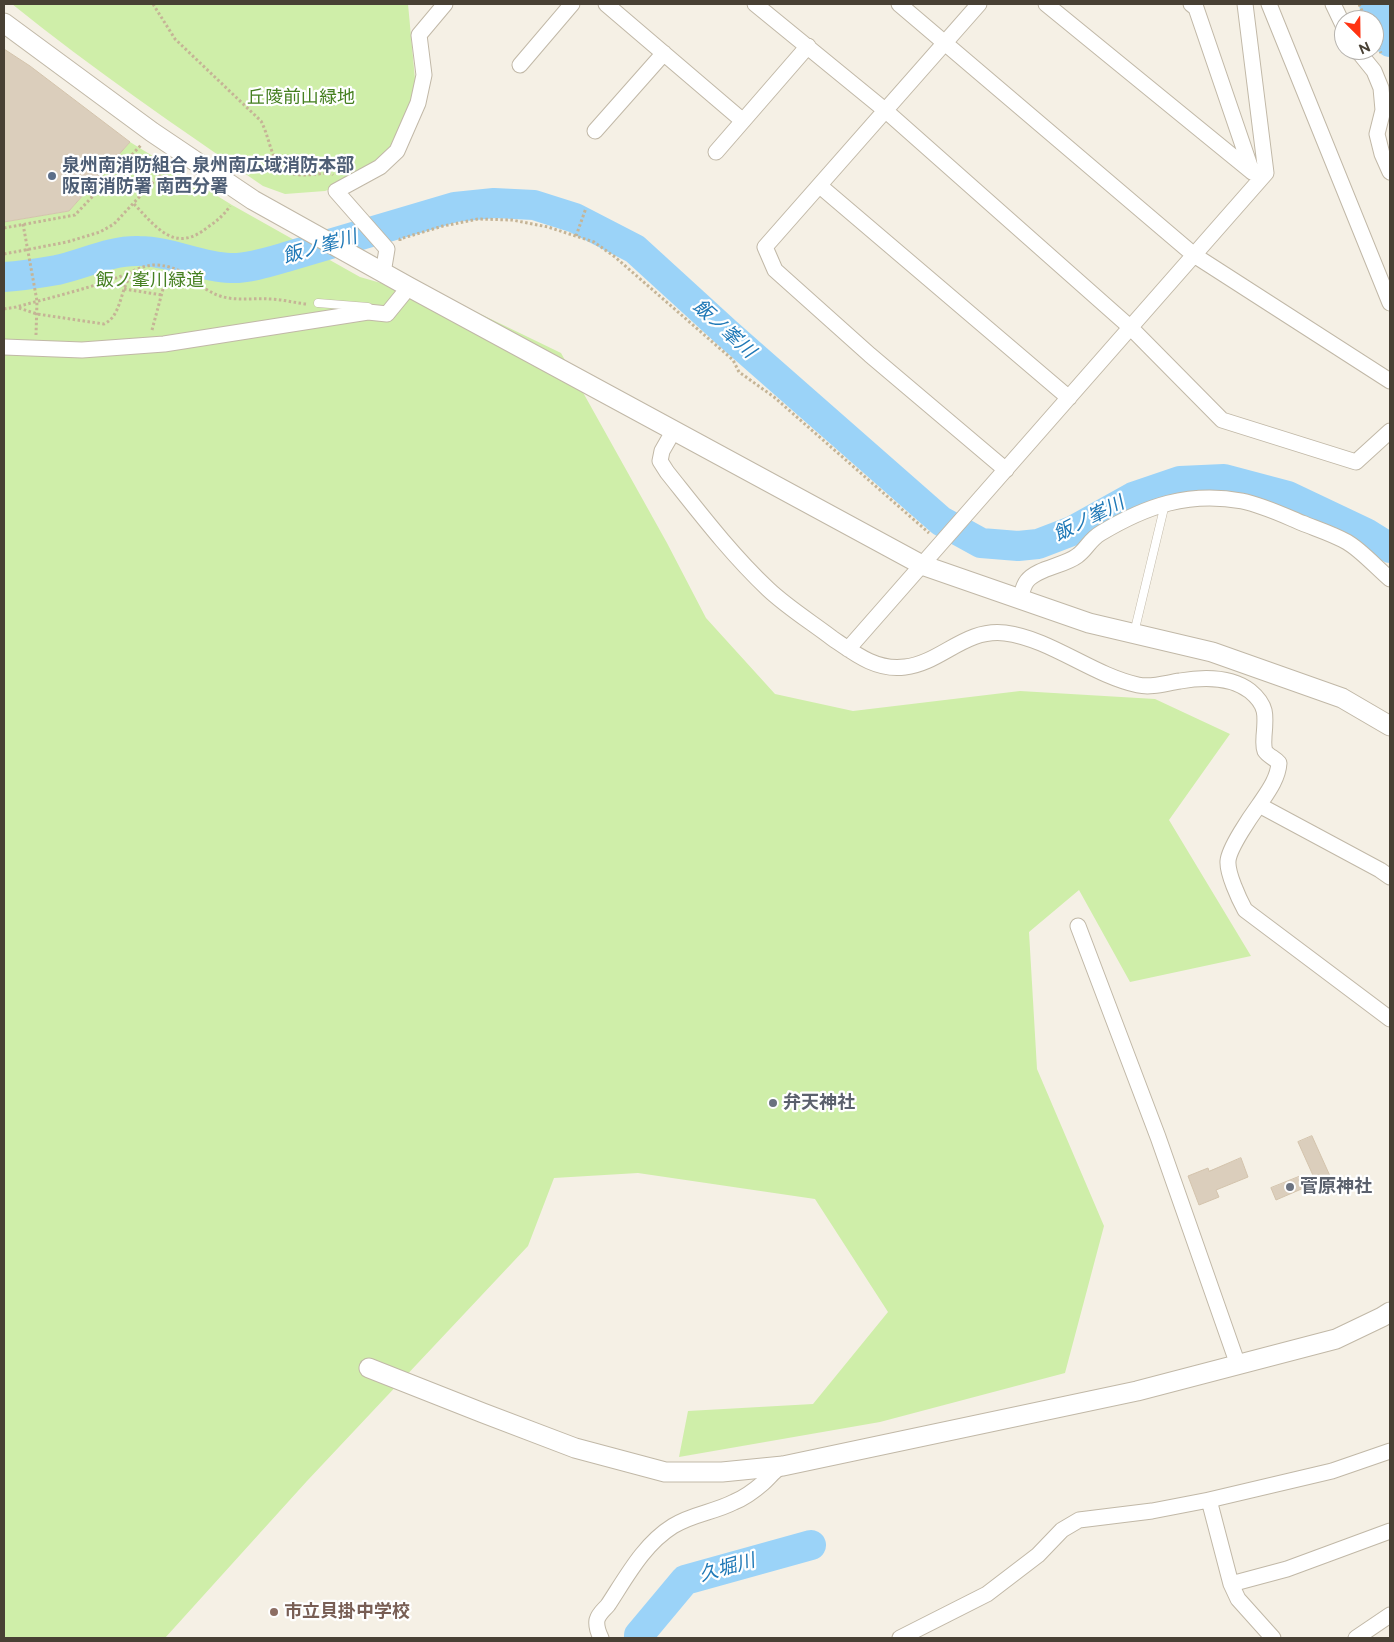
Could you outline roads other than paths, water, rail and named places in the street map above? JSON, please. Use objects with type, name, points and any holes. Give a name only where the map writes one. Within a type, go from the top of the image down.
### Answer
[{"type":"street","points":[[383,273],[387,248],[336,191],[380,167],[397,150],[418,103],[424,75],[419,35],[445,4]]},
{"type":"street","points":[[520,65],[572,4]]},
{"type":"street","points":[[606,4],[743,121]]},
{"type":"street","points":[[755,4],[886,111],[1131,328],[1222,420],[1356,462],[1390,431]]},
{"type":"street","points":[[899,4],[1194,255],[1390,381]]},
{"type":"street","points":[[979,4],[765,247],[775,270],[870,355],[1006,470]]},
{"type":"street","points":[[1046,4],[1259,172]]},
{"type":"street","points":[[1191,4],[1196,8],[1259,172]]},
{"type":"street","points":[[848,649],[1194,255],[1259,172],[1245,4]]},
{"type":"street","points":[[1269,4],[1390,303]]},
{"type":"street","points":[[4,23],[152,132],[240,191],[383,273],[922,565],[1088,623],[1212,652],[1342,698],[1390,726]]},
{"type":"street","points":[[716,152],[808,46]]},
{"type":"street","points":[[595,131],[664,53]]},
{"type":"street","points":[[1365,60],[1374,71],[1381,88],[1383,110],[1378,134],[1382,154],[1390,172]]},
{"type":"street","points":[[820,186],[1069,398]]},
{"type":"street","points":[[4,347],[82,350],[148,346],[368,312],[387,314],[409,287]]},
{"type":"street","points":[[674,430],[662,451],[660,461],[673,480],[722,540],[769,590],[864,660],[887,668],[906,667],[925,662],[968,639],[990,632],[1028,638],[1091,668],[1139,685],[1159,685],[1201,678],[1221,679],[1249,690],[1262,702],[1266,719],[1264,749],[1268,755],[1279,763],[1279,770],[1270,788],[1248,820],[1228,861],[1234,887],[1244,910],[1390,1019]]},
{"type":"street","points":[[1020,599],[1027,581],[1034,575],[1075,558],[1084,551],[1089,542],[1101,533],[1165,503],[1184,499],[1225,499],[1243,502],[1276,512],[1348,543],[1390,579]]},
{"type":"street","points":[[1259,805],[1390,877]]},
{"type":"street","points":[[1078,926],[1158,1137],[1238,1365]]},
{"type":"street","points":[[369,1368],[576,1448],[665,1472],[722,1472],[783,1466],[1137,1391],[1336,1339],[1390,1312]]},
{"type":"street","points":[[900,1638],[987,1594],[1038,1555],[1062,1530],[1079,1520],[1152,1511],[1209,1500],[1332,1471],[1390,1451]]},
{"type":"street","points":[[601,1638],[597,1630],[599,1614],[607,1607],[635,1563],[658,1535],[692,1516],[735,1502],[764,1483],[776,1469],[783,1466]]},
{"type":"street","points":[[1209,1500],[1231,1584],[1238,1599],[1273,1638]]},
{"type":"street","points":[[1231,1584],[1287,1569],[1390,1531]]},
{"type":"street","points":[[1356,1638],[1390,1615]]},
{"type":"lane","points":[[318,303],[368,306],[368,312]]},
{"type":"lane","points":[[1134,634],[1165,503]]},
{"type":"waterway","points":[[1374,4],[1390,42]]},
{"type":"waterway","name":"飯ノ峯川","points":[[4,277],[57,270],[129,251],[151,252],[218,267],[230,268],[258,265],[455,207],[494,203],[534,205],[575,218],[635,249],[727,333],[941,521],[981,543],[1018,546],[1038,544],[1072,531],[1133,497],[1180,481],[1224,479],[1288,496],[1366,533],[1390,548]]},
{"type":"waterway","name":"久堀川","points":[[639,1638],[639,1635],[685,1580],[811,1545]]},
{"type":"place","name":"泉州南消防組合 泉州南広域消防本部 阪南消防署 南西分署","points":[[52,176]]},
{"type":"place","name":"弁天神社","points":[[773,1103]]},
{"type":"place","name":"菅原神社","points":[[1290,1187]]},
{"type":"place","name":"市立貝掛中学校","points":[[274,1612]]},
{"type":"park label","name":"丘陵前山緑地","points":[[301,98]]},
{"type":"park label","name":"飯ノ峯川緑道","points":[[150,281]]}]
